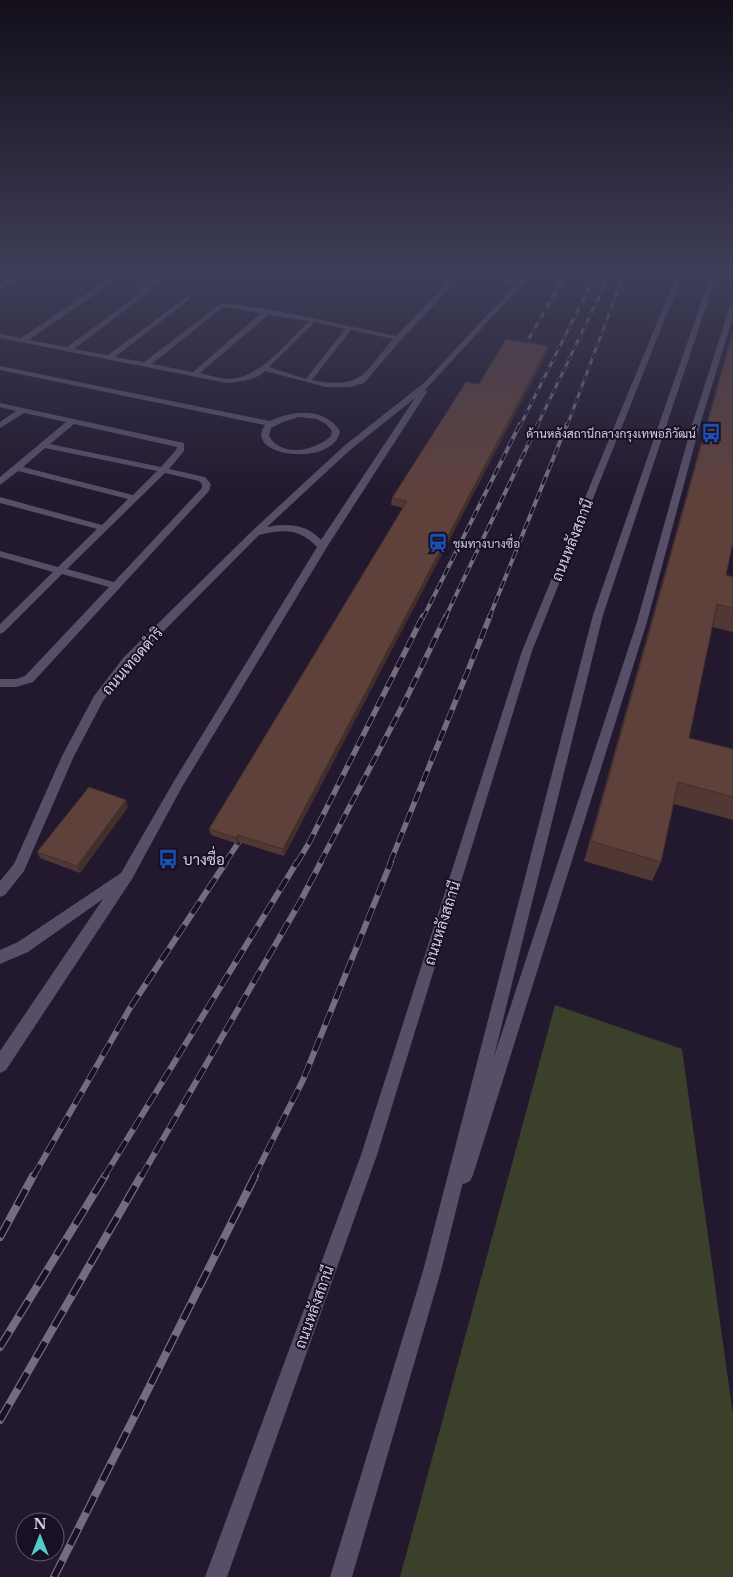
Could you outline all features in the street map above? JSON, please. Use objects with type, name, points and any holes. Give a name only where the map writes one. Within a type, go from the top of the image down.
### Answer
[{"type":"street","points":[[61,348],[228,381],[251,377],[264,368],[285,348]]},
{"type":"street","points":[[110,357],[122,348]]},
{"type":"street","points":[[147,364],[168,348]]},
{"type":"street","points":[[195,374],[226,348]]},
{"type":"street","points":[[308,381],[334,348]]},
{"type":"street","points":[[264,368],[308,381],[344,386],[354,385],[361,381],[375,367],[390,348]]},
{"type":"street","name":"ถนนเทอดดำริ","points":[[0,892],[19,867],[68,756],[98,699],[128,660],[256,533],[347,448],[428,384],[462,348]]},
{"type":"street","name":"ถนนหลังสถานี","points":[[216,1577],[369,1155],[527,652],[649,348]]},
{"type":"street","points":[[432,1271],[598,615],[689,348]]},
{"type":"street","points":[[341,1577],[432,1271],[642,622],[695,428],[720,348]]},
{"type":"street","points":[[0,368],[271,424]]},
{"type":"street","name":"ถนนเทอดดำริ","points":[[0,1065],[127,875],[178,784],[322,547],[428,384]]},
{"type":"street","points":[[0,406],[180,445],[180,451],[163,470],[60,571],[5,620],[0,630]]},
{"type":"street","points":[[0,426],[23,410]]},
{"type":"street","points":[[309,415],[327,421],[336,431],[335,437],[331,442],[311,450],[298,452],[280,449],[268,442],[264,436],[265,430],[271,424],[288,416],[309,415]]},
{"type":"street","points":[[0,482],[71,422]]},
{"type":"street","points":[[331,442],[347,448]]},
{"type":"street","points":[[0,683],[16,683],[29,679],[206,489],[207,484],[202,479],[44,445]]},
{"type":"street","points":[[16,468],[135,498]]},
{"type":"street","points":[[0,500],[104,528]]},
{"type":"street","points":[[256,533],[277,527],[300,528],[314,536],[322,547]]},
{"type":"street","points":[[0,554],[116,586]]},
{"type":"street","name":"ถนนเทอดดำริ","points":[[0,958],[22,947],[127,875]]},
{"type":"green space","points":[[555,1005],[682,1049],[733,1415],[733,1577],[400,1577]]},
{"type":"building","points":[[501,348],[547,348],[283,849],[238,835],[236,838],[209,829],[407,501],[392,498],[466,382],[479,384]]},
{"type":"building","points":[[729,348],[733,348],[733,542],[726,575],[733,577],[733,608],[717,604],[689,738],[733,749],[733,797],[678,782],[661,862],[591,841]]},
{"type":"building","points":[[89,787],[126,800],[77,866],[37,852]]},
{"type":"railway","points":[[520,354],[524,348]]},
{"type":"railway","points":[[520,426],[559,348]]},
{"type":"railway","points":[[537,426],[575,348]]},
{"type":"railway","points":[[567,426],[596,348]]},
{"type":"railway","points":[[423,618],[520,424]]},
{"type":"railway","points":[[445,618],[538,424]]},
{"type":"railway","points":[[489,618],[567,424]]},
{"type":"railway","points":[[297,863],[309,843],[423,616]]},
{"type":"railway","points":[[320,863],[405,701],[446,616]]},
{"type":"railway","points":[[390,863],[490,616]]},
{"type":"railway","points":[[225,863],[246,831]]},
{"type":"railway","points":[[33,1177],[130,1008],[226,862]]},
{"type":"railway","points":[[104,1177],[297,862]]},
{"type":"railway","points":[[141,1177],[300,902],[321,862]]},
{"type":"railway","points":[[254,1177],[303,1080],[391,862]]},
{"type":"railway","points":[[0,1237],[33,1176]]},
{"type":"railway","points":[[0,1347],[105,1176]]},
{"type":"railway","points":[[0,1420],[141,1176]]},
{"type":"railway","points":[[54,1577],[255,1176]]},
{"type":"place","name":"ด้านหลังสถานีกลางกรุงเทพอภิวัฒน์","points":[[711,433]]},
{"type":"place","name":"ชุมทางบางซื่อ","points":[[438,543]]},
{"type":"place","name":"บางซื่อ","points":[[168,859]]}]
